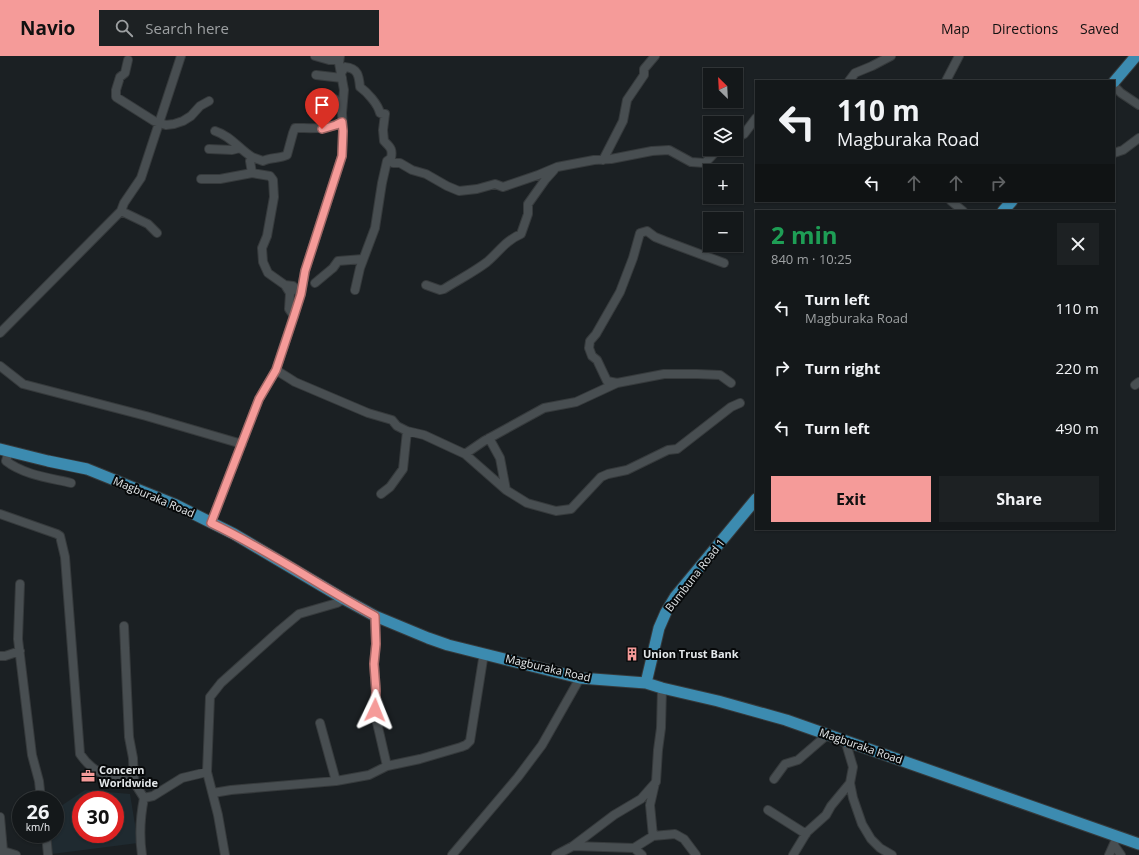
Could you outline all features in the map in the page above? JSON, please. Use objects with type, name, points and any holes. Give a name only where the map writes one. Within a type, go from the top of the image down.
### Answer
[{"type":"main road","points":[[1115,81],[1138,56]]},
{"type":"main road","points":[[1004,210],[1011,202]]},
{"type":"main road","name":"Magburaka Road","points":[[4,450],[87,469],[174,504],[234,534],[375,616],[448,645],[580,678],[646,683],[786,720],[844,740],[1115,841],[1139,844]]},
{"type":"main road","name":"Bumbuna Road 1","points":[[646,683],[659,628],[666,612],[675,597],[755,500]]},
{"type":"street","points":[[0,333],[121,211],[124,203],[142,178],[181,56]]},
{"type":"street","points":[[211,523],[259,399],[276,370],[301,294],[305,271],[342,156],[342,112],[344,90],[340,58],[329,60],[315,56]]},
{"type":"street","points":[[603,160],[623,120],[627,100],[644,75],[644,69],[655,56]]},
{"type":"street","points":[[850,80],[855,73],[891,56]]},
{"type":"street","points":[[947,80],[959,56]]},
{"type":"street","points":[[128,60],[125,73],[120,77],[116,90],[116,97],[154,121],[166,125],[183,121],[191,116],[200,106],[209,101]]},
{"type":"street","points":[[342,76],[345,67],[356,71],[358,74],[360,87],[379,108],[380,113],[385,114],[383,130],[384,142],[392,148],[391,158],[387,161],[382,183],[375,228],[363,259],[355,290]]},
{"type":"street","points":[[316,75],[342,76]]},
{"type":"street","points":[[1115,87],[1139,105]]},
{"type":"street","points":[[328,95],[336,100],[342,112]]},
{"type":"street","points":[[743,134],[755,119]]},
{"type":"street","points":[[215,131],[231,139],[240,148],[252,156],[262,160],[270,158],[279,159],[287,155],[295,128],[322,129],[342,122]]},
{"type":"street","points":[[1115,153],[1123,150],[1139,138]]},
{"type":"street","points":[[209,149],[232,150],[240,148]]},
{"type":"street","points":[[390,159],[393,163],[400,164],[412,170],[426,174],[458,191],[477,189],[494,184],[503,187],[557,167],[652,151],[669,150],[691,162],[705,163],[712,156]]},
{"type":"street","points":[[252,156],[250,161],[252,173]]},
{"type":"street","points":[[252,173],[255,172],[262,160]]},
{"type":"street","points":[[426,285],[440,290],[444,288],[487,262],[503,245],[521,234],[528,214],[528,204],[545,180],[557,167]]},
{"type":"street","points":[[204,176],[220,179],[252,173],[270,176],[273,180],[274,197],[267,236],[262,248],[263,262],[268,273],[285,285],[290,293],[289,309],[294,316]]},
{"type":"street","points":[[952,202],[962,210]]},
{"type":"street","points":[[121,211],[148,224],[157,233]]},
{"type":"street","points":[[607,381],[597,360],[592,356],[589,348],[590,341],[596,334],[620,292],[633,258],[640,232],[647,231],[654,237],[724,263]]},
{"type":"street","points":[[315,283],[333,268],[338,261],[363,259]]},
{"type":"street","points":[[285,285],[293,286],[301,294]]},
{"type":"street","points":[[0,366],[23,384],[146,416],[242,444]]},
{"type":"street","points":[[276,370],[295,382],[368,413],[392,420],[397,426],[407,431],[424,435],[465,454],[506,490],[527,503],[556,512],[571,509],[601,477],[613,472],[627,470],[668,450],[677,449],[731,407],[740,403]]},
{"type":"street","points":[[465,454],[489,438],[544,408],[576,402],[618,383],[664,374],[720,376],[731,383]]},
{"type":"street","points":[[607,381],[618,383]]},
{"type":"street","points":[[600,391],[607,381]]},
{"type":"street","points":[[381,494],[390,487],[403,469],[407,431]]},
{"type":"street","points":[[489,438],[500,458],[506,490]]},
{"type":"street","points":[[4,450],[6,461],[13,466],[32,474],[71,484]]},
{"type":"street","points":[[0,514],[60,536],[65,557],[80,754],[87,764],[100,774],[134,782]]},
{"type":"street","points":[[20,584],[18,639],[32,755],[40,791]]},
{"type":"street","points":[[225,855],[213,793],[206,772],[210,697],[217,688],[299,614],[337,603],[344,599]]},
{"type":"street","points":[[375,616],[375,714],[387,766]]},
{"type":"street","points":[[124,626],[129,737],[133,758],[134,782],[144,798],[140,821],[142,855]]},
{"type":"street","points":[[0,656],[5,656],[20,651]]},
{"type":"street","points":[[213,793],[230,790],[336,781],[369,775],[387,766],[420,759],[461,747],[470,741],[484,653]]},
{"type":"street","points":[[452,855],[518,777],[542,745],[580,678]]},
{"type":"street","points":[[653,836],[650,805],[656,782],[661,728],[662,688]]},
{"type":"street","points":[[320,722],[336,781]]},
{"type":"street","points":[[774,779],[785,764],[798,760],[827,735]]},
{"type":"street","points":[[844,740],[853,767],[850,783],[853,798],[862,824],[871,839],[880,848],[892,855]]},
{"type":"street","points":[[144,798],[153,796],[182,778],[206,772]]},
{"type":"street","points":[[556,855],[573,846],[614,815],[641,800],[656,782]]},
{"type":"street","points":[[793,855],[806,834],[826,815],[831,806],[850,783]]},
{"type":"street","points":[[768,810],[806,834]]},
{"type":"street","points":[[0,817],[1,851],[16,855]]},
{"type":"street","points":[[573,846],[634,848],[653,836],[675,834],[684,840],[696,855]]},
{"type":"street","points":[[1109,855],[1115,841]]},
{"type":"street","points":[[1115,841],[1122,855]]},
{"type":"street","points":[[47,843],[48,855]]},
{"type":"street","points":[[634,848],[642,855]]},
{"type":"shaded area","points":[[124,793],[130,794],[138,843],[52,854],[50,843],[64,843],[64,804],[72,799],[72,843],[124,843]]},
{"type":"place","name":"Union Trust Bank","points":[[632,654]]},
{"type":"place","name":"Concern Worldwide","points":[[88,776]]},
{"type":"route","points":[[322,129],[342,122],[342,156],[305,271],[301,294],[276,370],[259,399],[211,523],[234,534],[375,616],[375,710]]}]
